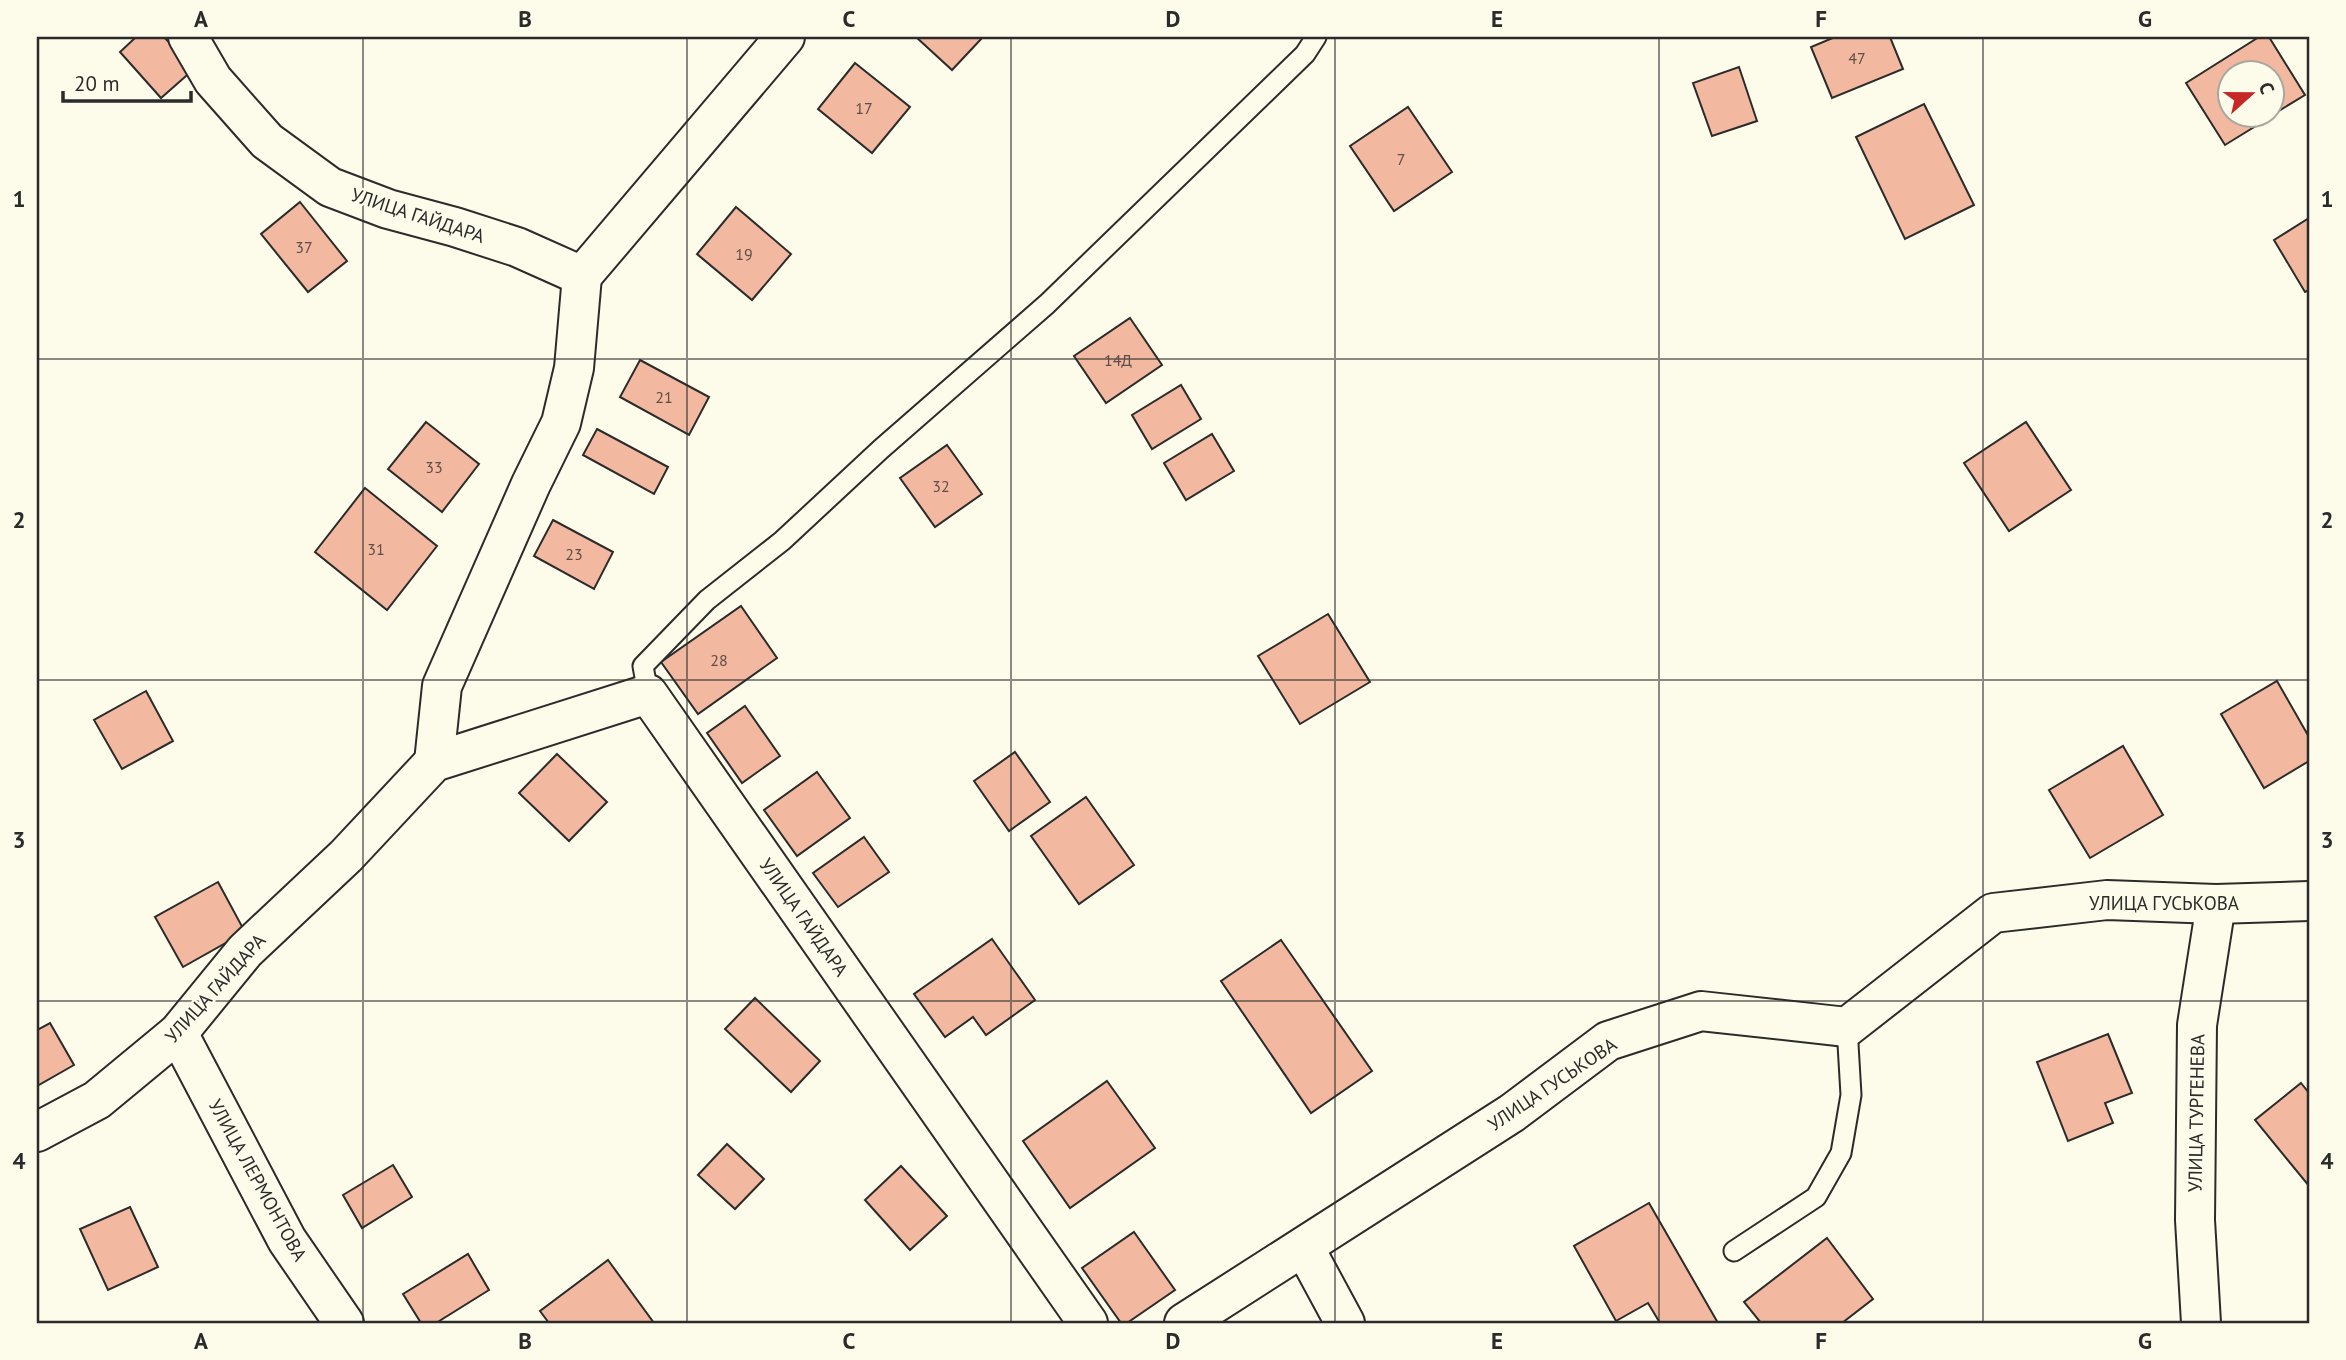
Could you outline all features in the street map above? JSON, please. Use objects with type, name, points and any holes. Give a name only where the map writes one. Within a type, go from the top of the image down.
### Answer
[{"type":"street","name":"УЛИЦА ГАЙДАРА","points":[[188,37],[213,80],[267,141],[330,187],[387,209],[517,247],[582,276]]},
{"type":"street","points":[[434,762],[442,686],[531,484],[561,423],[574,368],[582,276],[785,37]]},
{"type":"street","name":"УЛИЦА ГАЙДАРА","points":[[37,1132],[97,1100],[178,1033],[245,951],[346,856],[434,762],[648,694],[1088,1323]]},
{"type":"street","name":"УЛИЦА ГУСЬКОВА","points":[[1184,1323],[1512,1113],[1608,1041],[1701,1011],[1847,1027],[1993,913],[2108,900],[2216,904],[2309,901]]},
{"type":"street","name":"УЛИЦА ТУРГЕНЕВА","points":[[2201,1323],[2195,1220],[2197,1025],[2216,904]]},
{"type":"street","name":"УЛИЦА ЛЕРМОНТОВА","points":[[178,1033],[287,1240],[344,1323]]},
{"type":"street","points":[[1304,1247],[1345,1323]]},
{"type":"lane","points":[[648,694],[643,666],[707,600],[782,541],[881,449],[1047,304],[1305,54],[1316,37]]},
{"type":"lane","points":[[1734,1251],[1816,1197],[1841,1153],[1850,1095],[1847,1027]]},
{"type":"building","points":[[136,37],[164,37],[194,69],[161,98],[120,52]]},
{"type":"building","points":[[916,37],[983,37],[952,70]]},
{"type":"building","points":[[1835,37],[1890,37],[1903,69],[1832,98],[1811,47]]},
{"type":"building","points":[[2259,37],[2269,37],[2283,60],[2222,60]]},
{"type":"building","points":[[855,63],[910,107],[872,153],[818,109]]},
{"type":"building","points":[[2216,64],[2216,130],[2249,130],[2225,145],[2186,83]]},
{"type":"building","points":[[2286,64],[2305,95],[2286,107]]},
{"type":"building","points":[[1739,67],[1757,121],[1712,136],[1693,83]]},
{"type":"building","points":[[1924,104],[1974,205],[1905,239],[1856,137]]},
{"type":"building","points":[[1408,107],[1452,172],[1394,211],[1350,146]]},
{"type":"building","points":[[300,202],[347,261],[308,292],[261,234]]},
{"type":"building","points":[[736,207],[791,254],[752,300],[697,254]]},
{"type":"building","points":[[2309,218],[2309,290],[2305,292],[2274,240]]},
{"type":"building","points":[[1130,318],[1162,365],[1106,403],[1074,356]]},
{"type":"building","points":[[640,360],[709,397],[689,435],[620,397]]},
{"type":"building","points":[[1181,385],[1201,419],[1152,449],[1132,415]]},
{"type":"building","points":[[426,422],[479,464],[442,512],[388,469]]},
{"type":"building","points":[[2026,422],[2071,490],[2009,531],[1964,463]]},
{"type":"building","points":[[597,429],[668,467],[654,494],[583,455]]},
{"type":"building","points":[[1212,434],[1234,471],[1186,500],[1164,463]]},
{"type":"building","points":[[947,445],[982,494],[935,527],[900,478]]},
{"type":"building","points":[[365,488],[437,546],[387,610],[315,552]]},
{"type":"building","points":[[553,520],[613,552],[594,589],[534,556]]},
{"type":"building","points":[[741,606],[777,658],[698,714],[661,662]]},
{"type":"building","points":[[1328,614],[1370,682],[1300,724],[1258,656]]},
{"type":"building","points":[[2277,681],[2309,737],[2309,761],[2264,788],[2221,714]]},
{"type":"building","points":[[146,691],[173,741],[122,769],[94,720]]},
{"type":"building","points":[[745,706],[780,756],[742,783],[707,733]]},
{"type":"building","points":[[2123,746],[2163,815],[2090,858],[2049,790]]},
{"type":"building","points":[[1015,752],[1050,802],[1009,831],[974,781]]},
{"type":"building","points":[[557,754],[607,802],[569,841],[519,793]]},
{"type":"building","points":[[817,772],[850,818],[797,856],[764,810]]},
{"type":"building","points":[[1086,797],[1134,865],[1079,904],[1031,836]]},
{"type":"building","points":[[864,837],[889,872],[838,907],[813,873]]},
{"type":"building","points":[[218,882],[245,932],[183,967],[155,917]]},
{"type":"building","points":[[992,939],[1035,1000],[986,1035],[973,1017],[945,1037],[914,994]]},
{"type":"building","points":[[1281,940],[1372,1071],[1311,1113],[1221,981]]},
{"type":"building","points":[[755,998],[820,1061],[791,1092],[725,1029]]},
{"type":"building","points":[[50,1023],[74,1065],[37,1086],[37,1030]]},
{"type":"building","points":[[2108,1034],[2132,1093],[2105,1103],[2113,1123],[2068,1141],[2037,1062]]},
{"type":"building","points":[[1107,1081],[1155,1148],[1070,1208],[1023,1141]]},
{"type":"building","points":[[2301,1083],[2309,1093],[2309,1186],[2255,1120]]},
{"type":"building","points":[[727,1144],[764,1179],[735,1209],[698,1175]]},
{"type":"building","points":[[393,1165],[412,1197],[362,1228],[343,1195]]},
{"type":"building","points":[[901,1166],[947,1216],[910,1250],[865,1200]]},
{"type":"building","points":[[1649,1203],[1718,1323],[1660,1323],[1648,1303],[1616,1321],[1574,1246]]},
{"type":"building","points":[[130,1207],[158,1267],[108,1290],[80,1229]]},
{"type":"building","points":[[1134,1232],[1175,1290],[1127,1323],[1121,1323],[1082,1268]]},
{"type":"building","points":[[1827,1238],[1873,1299],[1842,1323],[1761,1323],[1744,1302]]},
{"type":"building","points":[[468,1254],[489,1290],[436,1323],[421,1323],[403,1294]]},
{"type":"building","points":[[608,1260],[654,1323],[549,1323],[540,1311]]}]
